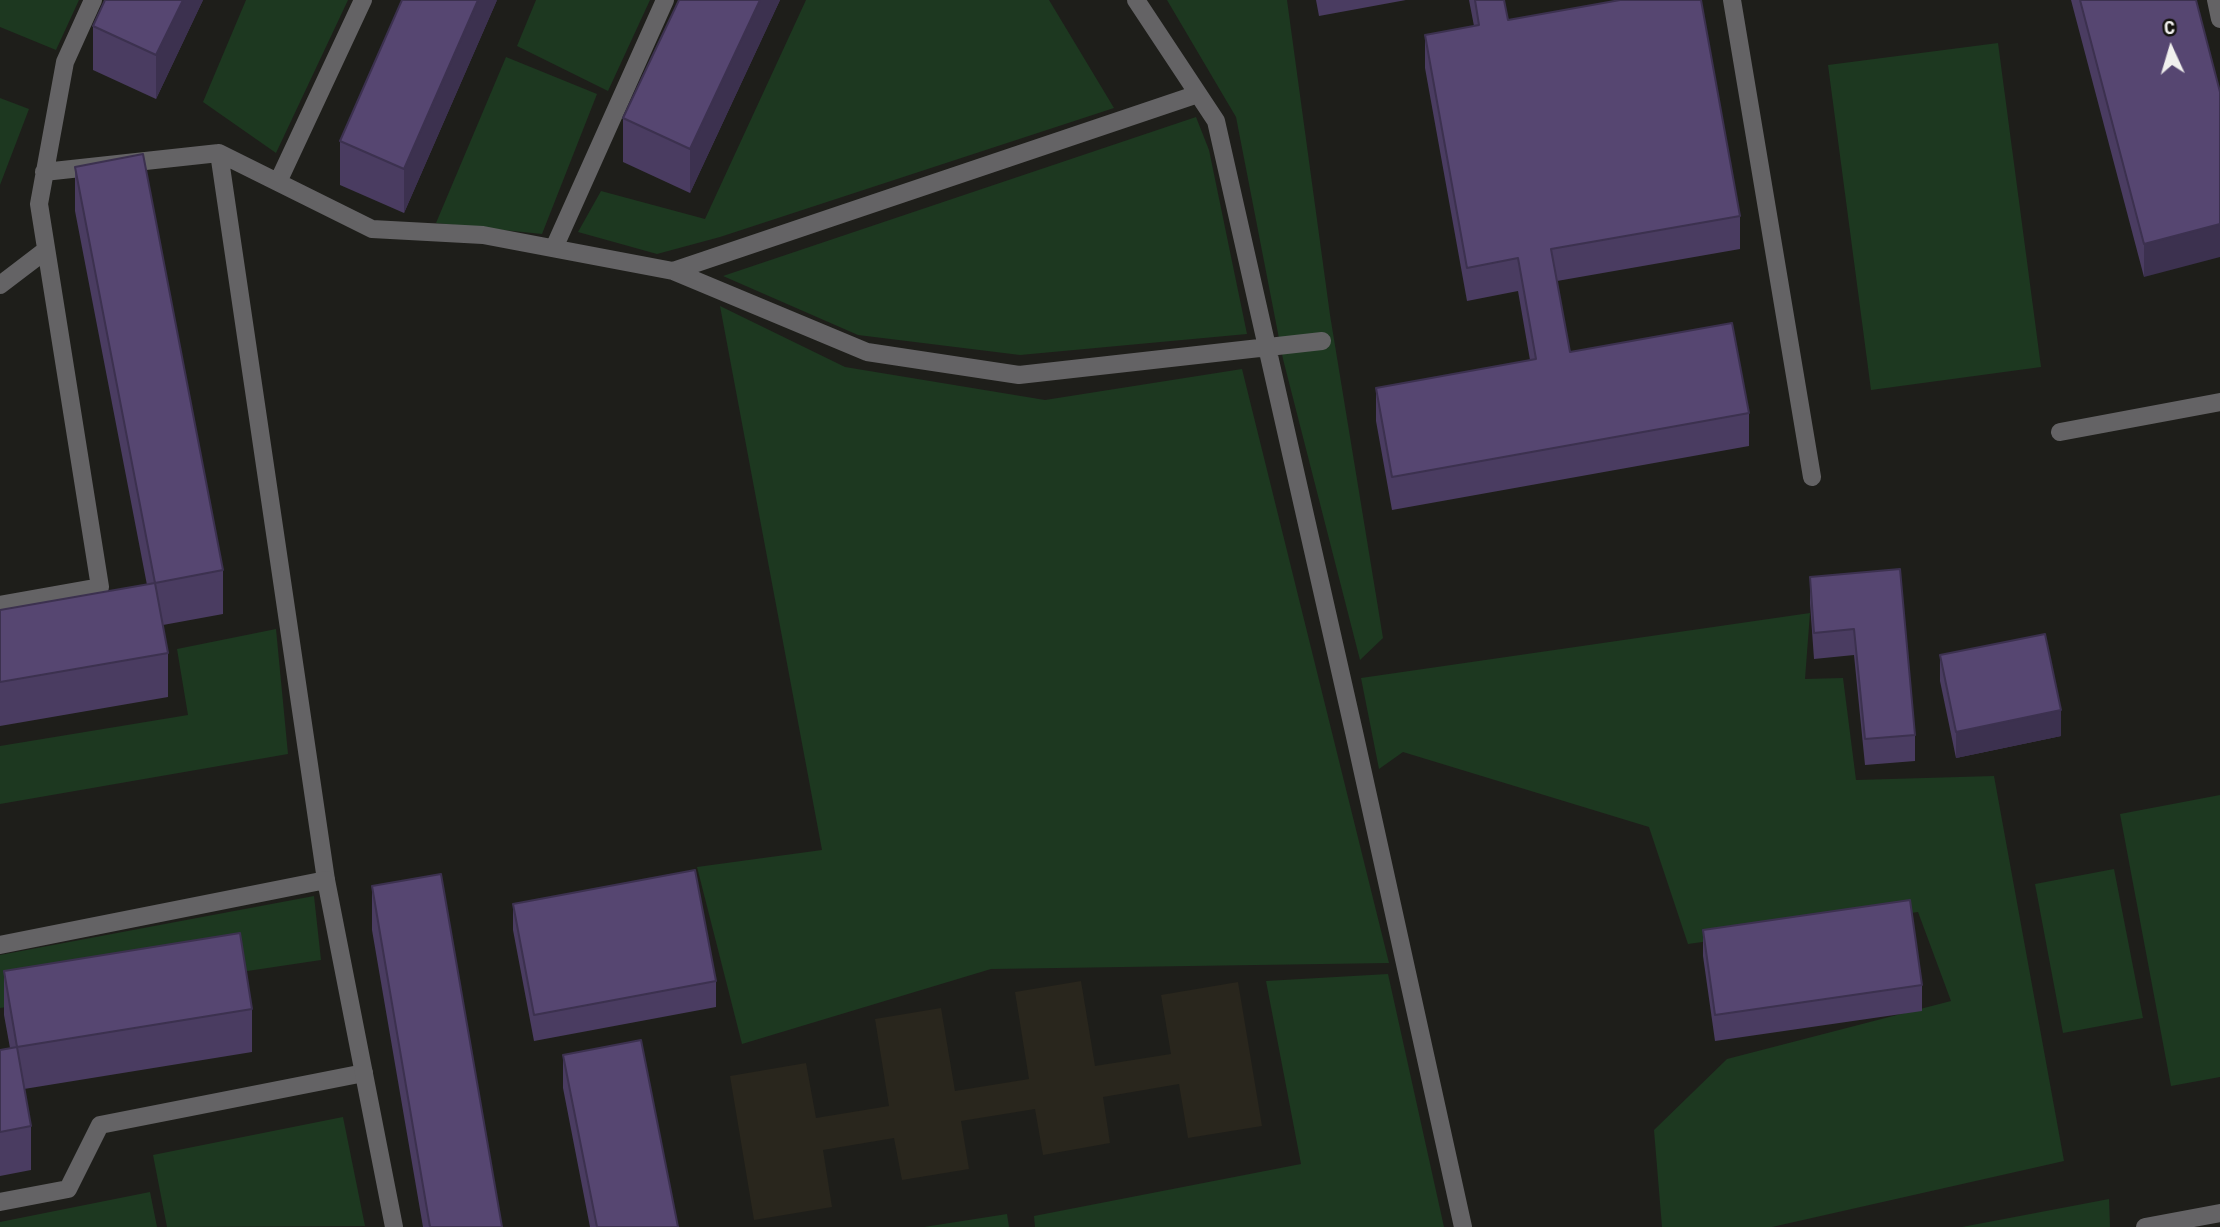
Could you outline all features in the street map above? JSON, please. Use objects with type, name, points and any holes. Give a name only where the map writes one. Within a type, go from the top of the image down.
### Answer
[{"type":"street","points":[[0,605],[100,587],[38,204],[65,62],[93,0]]},
{"type":"street","points":[[278,182],[363,0]]},
{"type":"street","points":[[554,248],[665,0]]},
{"type":"street","points":[[1136,0],[1216,121],[1463,1227]]},
{"type":"street","points":[[1732,0],[1812,477]]},
{"type":"street","points":[[2216,0],[2220,19]]},
{"type":"street","points":[[673,271],[1198,94]]},
{"type":"street","points":[[44,172],[219,153],[372,229],[483,235],[673,271],[867,352],[1019,375],[1322,341]]},
{"type":"street","points":[[219,153],[326,880],[394,1227]]},
{"type":"street","points":[[0,285],[46,250]]},
{"type":"street","points":[[2060,432],[2220,402]]},
{"type":"street","points":[[0,945],[326,880]]},
{"type":"street","points":[[0,1202],[68,1189],[100,1125],[364,1073]]},
{"type":"street","points":[[2144,1227],[2220,1213]]},
{"type":"shaded area","points":[[1081,981],[1095,1066],[1171,1054],[1161,995],[1238,982],[1262,1126],[1188,1138],[1179,1084],[1103,1097],[1110,1143],[1043,1155],[1035,1109],[961,1121],[969,1169],[902,1180],[894,1138],[823,1150],[832,1207],[754,1220],[730,1076],[806,1063],[816,1118],[889,1106],[875,1019],[941,1008],[955,1091],[1029,1079],[1015,992]]},
{"type":"green space","points":[[0,0],[79,0],[56,50],[0,27]]},
{"type":"green space","points":[[246,0],[348,0],[276,153],[203,102]]},
{"type":"green space","points":[[536,0],[650,0],[608,91],[517,46]]},
{"type":"green space","points":[[806,0],[1049,0],[1114,108],[720,237],[657,254],[578,232],[601,191],[705,219]]},
{"type":"green space","points":[[1167,0],[1287,0],[1330,315],[1383,638],[1360,660],[1283,359],[1236,117]]},
{"type":"green space","points":[[1998,43],[2041,367],[1871,390],[1828,65]]},
{"type":"green space","points":[[506,57],[597,94],[542,234],[436,223]]},
{"type":"green space","points":[[0,98],[29,109],[0,185]]},
{"type":"green space","points":[[1196,117],[1209,150],[1247,334],[1020,355],[858,335],[723,276]]},
{"type":"green space","points":[[720,306],[845,367],[1045,400],[1242,369],[1389,963],[991,969],[742,1044],[697,867],[822,850]]},
{"type":"green space","points":[[1810,613],[1805,679],[1843,678],[1856,780],[1994,776],[2064,1161],[1772,1227],[1662,1227],[1654,1130],[1727,1059],[1951,1001],[1918,912],[1688,944],[1649,827],[1403,752],[1379,769],[1361,678]]},
{"type":"green space","points":[[276,629],[288,754],[0,804],[0,746],[188,715],[177,649]]},
{"type":"green space","points":[[2220,795],[2220,1077],[2171,1086],[2120,814]]},
{"type":"green space","points":[[2114,869],[2143,1018],[2063,1033],[2035,884]]},
{"type":"green space","points":[[314,896],[321,960],[0,1008],[0,955]]},
{"type":"green space","points":[[1388,974],[1444,1227],[1035,1227],[1034,1216],[1301,1164],[1266,981]]},
{"type":"green space","points":[[343,1117],[365,1226],[167,1227],[153,1155]]},
{"type":"green space","points":[[150,1192],[157,1227],[0,1227],[0,1222]]},
{"type":"green space","points":[[2109,1199],[2110,1227],[1962,1227]]},
{"type":"green space","points":[[1007,1214],[1009,1227],[924,1227]]},
{"type":"building","points":[[105,0],[183,0],[156,55],[93,26]]},
{"type":"building","points":[[402,0],[478,0],[404,169],[340,141]]},
{"type":"building","points":[[679,0],[760,0],[690,149],[623,118]]},
{"type":"building","points":[[1475,0],[1504,0],[1508,20],[1620,0],[1701,0],[1740,216],[1551,249],[1570,352],[1732,323],[1749,413],[1392,477],[1376,388],[1536,359],[1518,258],[1467,268],[1425,35],[1479,25]]},
{"type":"building","points":[[2080,0],[2196,0],[2220,92],[2220,224],[2144,244]]},
{"type":"building","points":[[143,154],[223,570],[155,583],[75,167]]},
{"type":"building","points":[[1900,569],[1915,735],[1865,739],[1854,629],[1814,633],[1810,577]]},
{"type":"building","points":[[155,583],[168,653],[0,682],[0,610]]},
{"type":"building","points":[[2045,634],[2061,710],[1956,732],[1940,655]]},
{"type":"building","points":[[695,870],[716,981],[534,1015],[513,904]]},
{"type":"building","points":[[441,874],[502,1227],[430,1227],[372,886]]},
{"type":"building","points":[[1910,900],[1922,985],[1715,1015],[1703,930]]},
{"type":"building","points":[[240,933],[252,1009],[17,1047],[4,971]]},
{"type":"building","points":[[641,1040],[678,1227],[597,1227],[563,1055]]},
{"type":"building","points":[[17,1047],[31,1126],[0,1132],[0,1050]]}]
